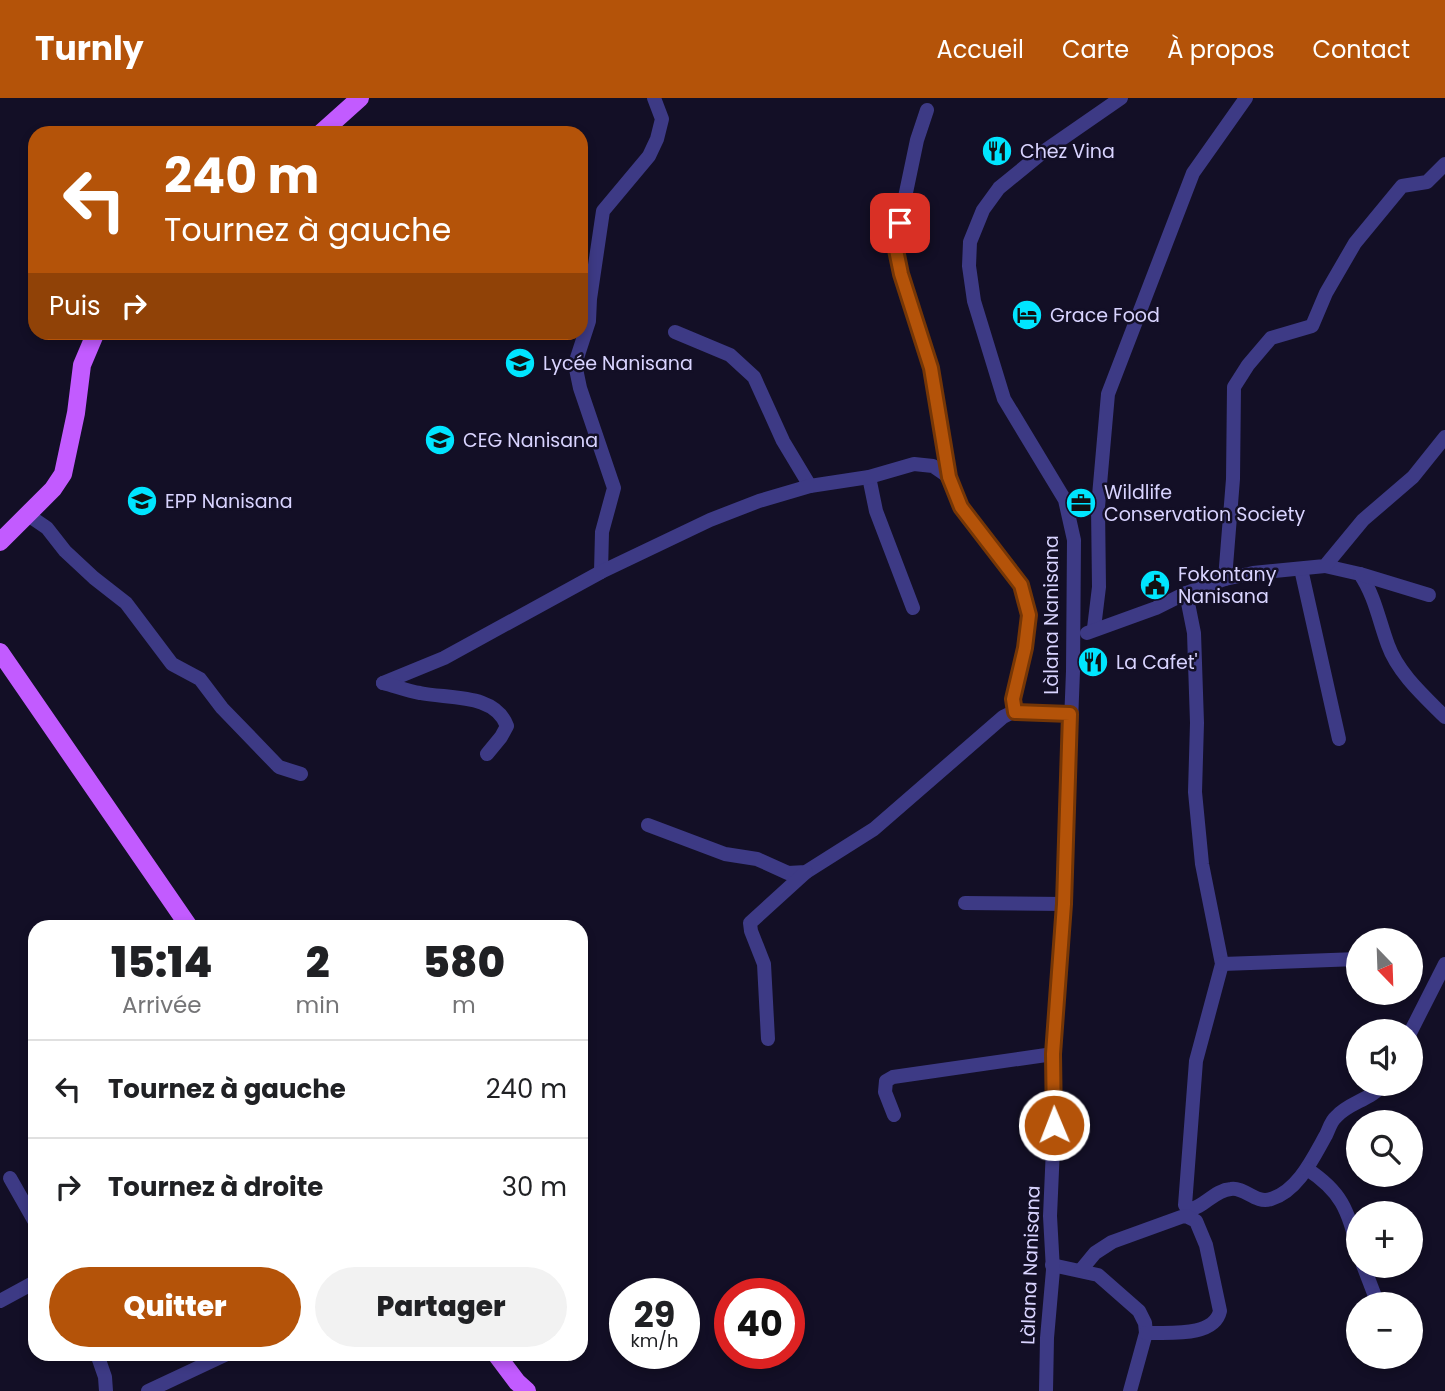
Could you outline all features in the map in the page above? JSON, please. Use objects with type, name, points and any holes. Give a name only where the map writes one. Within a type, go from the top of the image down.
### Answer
[{"type":"main road","points":[[329,126],[360,98]]},
{"type":"main road","points":[[0,542],[53,489],[63,474],[76,412],[82,365],[93,340]]},
{"type":"main road","points":[[0,652],[184,920]]},
{"type":"main road","points":[[501,1361],[527,1391]]},
{"type":"street","points":[[588,324],[603,211],[649,156],[662,119],[654,98]]},
{"type":"street","name":"Làlana Nanisana","points":[[1046,1391],[1052,1265],[1053,1054],[1064,904],[1074,540],[1065,500],[1004,399],[974,301],[969,266],[970,242],[983,210],[999,188],[1043,152],[1121,98]]},
{"type":"street","points":[[1094,628],[1098,587],[1098,507],[1108,394],[1194,173],[1246,98]]},
{"type":"street","points":[[927,110],[917,140],[895,245],[901,274],[931,368],[949,477],[961,507],[1021,585],[1029,615],[1025,648],[1013,699],[1015,712]]},
{"type":"street","points":[[1225,579],[1233,479],[1234,387],[1271,338],[1312,326],[1326,293],[1355,243],[1402,186],[1427,182],[1445,164]]},
{"type":"street","points":[[675,332],[730,355],[754,377],[783,441],[810,486]]},
{"type":"street","points":[[583,340],[575,364],[580,388],[614,488],[602,532],[601,572]]},
{"type":"street","points":[[1325,566],[1363,520],[1413,477],[1445,437]]},
{"type":"street","points":[[487,754],[502,737],[507,726],[503,716],[486,703],[419,693],[383,683],[444,658],[601,572],[710,520],[759,501],[810,486],[869,477],[914,464],[933,466],[949,477]]},
{"type":"street","points":[[869,477],[876,511],[913,608]]},
{"type":"street","points":[[28,515],[47,528],[65,551],[126,603],[172,664],[200,678],[222,708],[279,767],[302,774]]},
{"type":"street","points":[[1073,640],[1094,628],[1156,608],[1186,593],[1225,579],[1253,573],[1325,566],[1429,596]]},
{"type":"street","points":[[1301,569],[1339,739]]},
{"type":"street","points":[[1360,574],[1370,588],[1389,648],[1413,685],[1445,717]]},
{"type":"street","points":[[1186,593],[1194,633],[1197,723],[1195,792],[1200,852],[1222,964],[1196,1061],[1185,1205],[1188,1210],[1233,1188],[1260,1200],[1272,1199],[1288,1189],[1307,1169],[1334,1118],[1371,1096]]},
{"type":"street","points":[[768,1039],[764,964],[750,923],[806,872],[874,829],[901,808],[990,726],[1015,712],[1070,714]]},
{"type":"street","points":[[648,825],[725,854],[757,859],[788,873],[806,872]]},
{"type":"street","points":[[965,903],[1064,904]]},
{"type":"street","points":[[1222,964],[1346,959]]},
{"type":"street","points":[[1417,1019],[1445,964]]},
{"type":"street","points":[[894,1115],[885,1093],[886,1081],[893,1077],[1053,1054]]},
{"type":"street","points":[[1307,1169],[1326,1181],[1339,1195],[1346,1212]]},
{"type":"street","points":[[10,1178],[28,1210]]},
{"type":"street","points":[[1081,1270],[1095,1254],[1112,1242],[1181,1217],[1186,1216],[1196,1221],[1206,1245],[1219,1317],[1212,1325],[1200,1330],[1146,1333]]},
{"type":"street","points":[[1052,1265],[1098,1276],[1139,1311],[1146,1333],[1130,1391]]},
{"type":"street","points":[[0,1301],[28,1286]]},
{"type":"street","points":[[99,1361],[106,1391]]},
{"type":"street","points":[[148,1391],[212,1361]]},
{"type":"place","name":"Chez Vina","points":[[997,151]]},
{"type":"place","name":"Grace Food","points":[[1027,315]]},
{"type":"place","name":"Lycée Nanisana","points":[[520,363]]},
{"type":"place","name":"CEG Nanisana","points":[[440,440]]},
{"type":"place","name":"EPP Nanisana","points":[[142,501]]},
{"type":"place","name":"Wildlife Conservation Society","points":[[1081,503]]},
{"type":"place","name":"Fokontany Nanisana","points":[[1155,585]]},
{"type":"place","name":"La Cafet'","points":[[1093,662]]},
{"type":"route","points":[[900,223],[895,245],[901,274],[931,368],[949,477],[961,507],[1021,585],[1029,615],[1025,648],[1013,699],[1015,712],[1070,714],[1064,904],[1053,1054],[1054,1125]]}]
